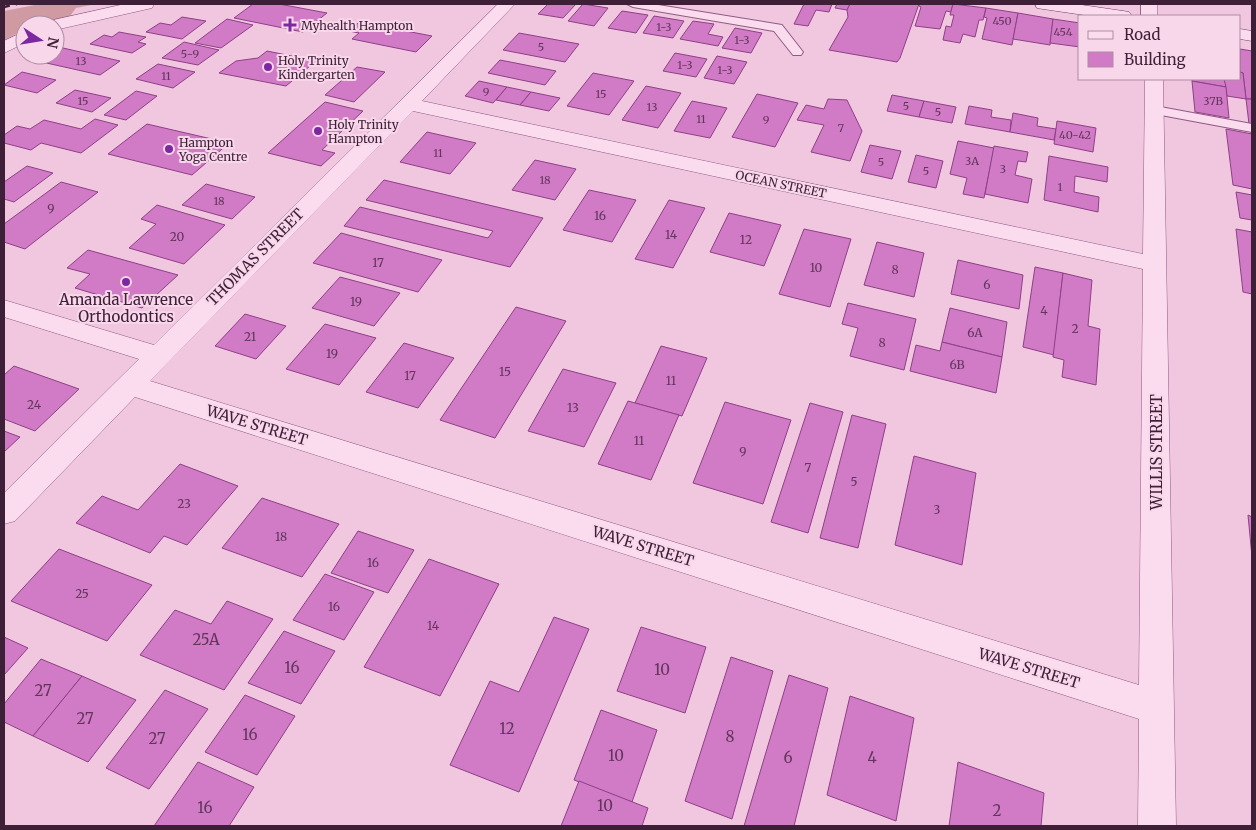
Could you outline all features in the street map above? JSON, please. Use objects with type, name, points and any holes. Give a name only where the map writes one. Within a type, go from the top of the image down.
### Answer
[{"type":"street","points":[[65,23],[146,4]]},
{"type":"street","name":"THOMAS STREET","points":[[4,512],[157,355],[508,4]]},
{"type":"street","points":[[1043,4],[1116,15]]},
{"type":"street","points":[[4,48],[15,42]]},
{"type":"street","name":"WILLIS STREET","points":[[1154,80],[1156,110],[1157,826]]},
{"type":"street","name":"OCEAN STREET","points":[[407,104],[1156,264]]},
{"type":"street","points":[[4,308],[157,355]]},
{"type":"street","name":"WAVE STREET","points":[[129,385],[1157,708]]},
{"type":"lane","points":[[633,4],[778,28],[798,52]]},
{"type":"lane","points":[[1156,110],[1252,128]]},
{"type":"shaded area","points":[[40,4],[96,4],[76,8],[70,16],[65,17],[65,15],[15,15],[15,34],[4,40],[4,11]]},
{"type":"building","name":"Myhealth Hampton","points":[[253,4],[279,4],[327,13],[303,32],[234,18]]},
{"type":"building","points":[[548,4],[576,4],[563,18],[538,14]]},
{"type":"building","points":[[583,4],[608,8],[594,26],[568,21]]},
{"type":"building","points":[[804,4],[832,4],[829,12],[816,10],[808,26],[794,24]]},
{"type":"building","points":[[837,4],[850,4],[847,10],[835,8]]},
{"type":"building","points":[[850,4],[919,4],[897,62],[829,50],[848,17],[847,10]]},
{"type":"building","points":[[919,4],[953,4],[951,12],[946,11],[940,29],[915,26],[921,7]]},
{"type":"building","points":[[953,4],[986,8],[983,20],[979,20],[975,37],[963,34],[960,43],[943,40],[946,26],[951,27],[954,15],[950,15]]},
{"type":"building","points":[[986,8],[1018,13],[1012,45],[982,39],[987,18],[984,17]]},
{"type":"building","points":[[622,11],[648,15],[636,33],[608,28]]},
{"type":"building","points":[[1018,13],[1053,19],[1050,45],[1013,39]]},
{"type":"building","points":[[654,16],[684,21],[673,38],[643,33]]},
{"type":"building","points":[[182,17],[206,21],[182,39],[146,32],[160,23],[171,25]]},
{"type":"building","points":[[227,19],[253,25],[221,48],[195,43]]},
{"type":"building","points":[[1053,19],[1078,23],[1078,47],[1050,43]]},
{"type":"building","points":[[693,21],[714,24],[708,34],[723,37],[718,46],[680,39]]},
{"type":"building","points":[[359,22],[432,36],[416,52],[352,39],[359,33],[349,31]]},
{"type":"building","points":[[735,28],[762,33],[751,53],[722,48]]},
{"type":"building","points":[[119,32],[146,37],[138,42],[146,44],[132,53],[90,44],[104,35],[112,37]]},
{"type":"building","points":[[519,33],[579,44],[565,62],[503,50]]},
{"type":"building","points":[[184,42],[219,50],[198,65],[162,58]]},
{"type":"building","points":[[65,48],[120,61],[100,75],[55,65],[65,65]]},
{"type":"building","points":[[1241,49],[1252,51],[1252,99],[1246,99],[1243,73],[1241,72]]},
{"type":"building","name":"Holy Trinity Kindergarten","points":[[267,51],[316,61],[286,86],[219,73],[236,61],[258,58]]},
{"type":"building","points":[[675,53],[707,59],[696,77],[663,71]]},
{"type":"building","points":[[717,56],[747,62],[734,84],[704,78]]},
{"type":"building","points":[[500,60],[556,71],[545,85],[488,73]]},
{"type":"building","points":[[158,64],[195,72],[173,88],[136,79]]},
{"type":"building","points":[[357,67],[385,72],[354,102],[325,95]]},
{"type":"building","points":[[22,72],[56,80],[37,93],[4,85]]},
{"type":"building","points":[[1241,72],[1243,73],[1246,99],[1227,96],[1224,80],[1241,80]]},
{"type":"building","points":[[593,73],[634,81],[609,115],[567,106]]},
{"type":"building","points":[[1224,80],[1226,87],[1192,81]]},
{"type":"building","points":[[479,81],[507,87],[493,103],[465,96]]},
{"type":"building","points":[[1192,81],[1226,87],[1229,118],[1195,112]]},
{"type":"building","points":[[646,86],[681,93],[658,128],[622,120]]},
{"type":"building","points":[[507,87],[531,92],[520,105],[496,100]]},
{"type":"building","points":[[75,90],[111,98],[92,112],[56,103]]},
{"type":"building","points":[[136,91],[157,96],[126,120],[104,115]]},
{"type":"building","points":[[531,92],[560,98],[549,111],[520,105]]},
{"type":"building","points":[[757,94],[798,103],[775,147],[732,137]]},
{"type":"building","points":[[892,95],[924,101],[919,117],[887,111]]},
{"type":"building","points":[[828,99],[847,100],[862,131],[850,161],[811,152],[824,125],[797,120],[806,105],[824,109]]},
{"type":"building","points":[[1246,99],[1252,99],[1252,125],[1249,124]]},
{"type":"building","points":[[692,101],[727,108],[710,138],[674,131]]},
{"type":"building","points":[[924,101],[956,107],[952,123],[919,117]]},
{"type":"building","name":"Holy Trinity Hampton","points":[[325,102],[363,111],[322,150],[335,153],[321,166],[268,153]]},
{"type":"building","points":[[969,106],[992,110],[991,117],[1011,120],[1010,132],[965,124]]},
{"type":"building","points":[[1013,113],[1038,118],[1037,126],[1056,129],[1054,140],[1010,132]]},
{"type":"building","points":[[95,119],[118,125],[81,153],[41,143],[31,150],[4,143],[4,135],[17,126],[30,129],[44,120],[81,129]]},
{"type":"building","points":[[1057,121],[1096,128],[1093,152],[1054,144]]},
{"type":"building","name":"Hampton Yoga Centre","points":[[147,124],[229,143],[192,175],[108,154]]},
{"type":"building","points":[[1226,129],[1252,134],[1252,189],[1233,185]]},
{"type":"building","points":[[427,132],[476,143],[450,174],[400,162]]},
{"type":"building","points":[[958,141],[994,148],[984,198],[963,194],[967,178],[950,174]]},
{"type":"building","points":[[870,145],[901,151],[892,179],[861,172]]},
{"type":"building","points":[[994,146],[1028,152],[1026,162],[1018,161],[1015,175],[1032,179],[1028,203],[985,194]]},
{"type":"building","points":[[916,155],[943,161],[936,188],[908,182]]},
{"type":"building","points":[[1049,156],[1108,167],[1107,182],[1075,176],[1074,192],[1099,197],[1098,212],[1044,200]]},
{"type":"building","points":[[535,160],[576,169],[555,200],[512,190]]},
{"type":"building","points":[[27,166],[53,173],[14,202],[4,199],[4,182]]},
{"type":"building","points":[[384,180],[543,218],[510,267],[344,226],[360,207],[488,238],[493,231],[366,200]]},
{"type":"building","points":[[61,182],[98,192],[25,249],[4,242],[4,224]]},
{"type":"building","points":[[206,184],[255,197],[232,219],[182,205]]},
{"type":"building","points":[[589,190],[636,200],[612,242],[563,230]]},
{"type":"building","points":[[1236,192],[1252,195],[1252,220],[1240,218]]},
{"type":"building","points":[[669,200],[705,208],[673,268],[635,259]]},
{"type":"building","points":[[157,205],[225,225],[184,264],[129,248],[156,224],[141,219]]},
{"type":"building","points":[[729,213],[781,225],[764,266],[710,252]]},
{"type":"building","points":[[804,229],[851,239],[830,307],[779,294]]},
{"type":"building","points":[[1236,229],[1252,232],[1252,294],[1243,292]]},
{"type":"building","points":[[341,233],[442,260],[418,292],[313,263]]},
{"type":"building","points":[[877,242],[924,253],[914,297],[864,285]]},
{"type":"building","name":"Amanda Lawrence Orthodontics","points":[[88,250],[178,275],[142,308],[75,288],[90,274],[67,268]]},
{"type":"building","points":[[958,260],[1023,275],[1019,309],[951,294]]},
{"type":"building","points":[[1035,267],[1063,273],[1054,355],[1023,347]]},
{"type":"building","points":[[1063,273],[1092,280],[1088,326],[1100,329],[1096,385],[1062,377],[1064,360],[1053,357]]},
{"type":"building","points":[[340,277],[400,293],[374,326],[312,308]]},
{"type":"building","points":[[848,303],[916,319],[904,370],[850,356],[858,328],[842,324]]},
{"type":"building","points":[[516,307],[566,321],[495,438],[440,420]]},
{"type":"building","points":[[950,308],[1007,322],[1002,357],[942,342]]},
{"type":"building","points":[[245,314],[286,326],[256,359],[215,346]]},
{"type":"building","points":[[325,324],[376,338],[339,385],[286,369]]},
{"type":"building","points":[[942,342],[1002,357],[996,393],[910,371],[916,345],[940,351]]},
{"type":"building","points":[[404,343],[454,358],[418,408],[366,392]]},
{"type":"building","points":[[661,346],[707,358],[682,416],[635,403]]},
{"type":"building","points":[[14,366],[79,389],[35,431],[4,419],[4,375]]},
{"type":"building","points":[[563,369],[616,383],[584,447],[528,431]]},
{"type":"building","points":[[628,401],[679,415],[651,480],[598,464]]},
{"type":"building","points":[[725,402],[791,420],[763,504],[693,483]]},
{"type":"building","points":[[810,403],[843,412],[808,533],[771,522]]},
{"type":"building","points":[[852,415],[886,424],[858,548],[820,538]]},
{"type":"building","points":[[4,431],[20,437],[4,452]]},
{"type":"building","points":[[914,456],[976,473],[962,565],[895,545]]},
{"type":"building","points":[[180,464],[238,486],[187,545],[164,536],[150,553],[76,523],[102,496],[138,510]]},
{"type":"building","points":[[262,498],[339,524],[302,577],[222,548]]},
{"type":"building","points":[[1248,515],[1252,517],[1252,557]]},
{"type":"building","points":[[358,531],[414,550],[388,593],[331,573]]},
{"type":"building","points":[[59,549],[152,585],[107,641],[11,601]]},
{"type":"building","points":[[429,559],[499,584],[440,696],[364,667]]},
{"type":"building","points":[[325,574],[374,592],[344,640],[293,620]]},
{"type":"building","points":[[227,601],[273,619],[224,690],[140,655],[175,610],[211,624]]},
{"type":"building","points":[[554,617],[589,629],[519,792],[450,765],[490,681],[519,692]]},
{"type":"building","points":[[641,627],[706,647],[685,713],[617,691]]},
{"type":"building","points":[[284,631],[335,651],[301,704],[248,683]]},
{"type":"building","points":[[4,637],[28,648],[4,675]]},
{"type":"building","points":[[731,657],[773,671],[732,819],[685,801]]},
{"type":"building","points":[[41,659],[82,676],[33,736],[4,722],[4,704]]},
{"type":"building","points":[[789,675],[828,688],[794,826],[744,826]]},
{"type":"building","points":[[82,676],[136,700],[88,762],[33,736]]},
{"type":"building","points":[[165,690],[208,709],[149,789],[106,768]]},
{"type":"building","points":[[245,695],[295,716],[257,775],[205,752]]},
{"type":"building","points":[[850,696],[914,718],[896,821],[827,795]]},
{"type":"building","points":[[601,710],[657,730],[632,802],[574,780]]},
{"type":"building","points":[[198,762],[254,787],[229,826],[154,826]]},
{"type":"building","points":[[958,762],[1044,793],[1041,826],[949,826]]},
{"type":"building","points":[[579,781],[648,808],[642,826],[561,826]]},
{"type":"railway","points":[[4,7],[17,4]]},
{"type":"place","name":"Myhealth Hampton","points":[[290,25]]},
{"type":"place","name":"Holy Trinity Kindergarten","points":[[268,67]]},
{"type":"place","name":"Holy Trinity Hampton","points":[[318,131]]},
{"type":"place","name":"Hampton Yoga Centre","points":[[169,149]]},
{"type":"place","name":"Amanda Lawrence Orthodontics","points":[[126,282]]}]
